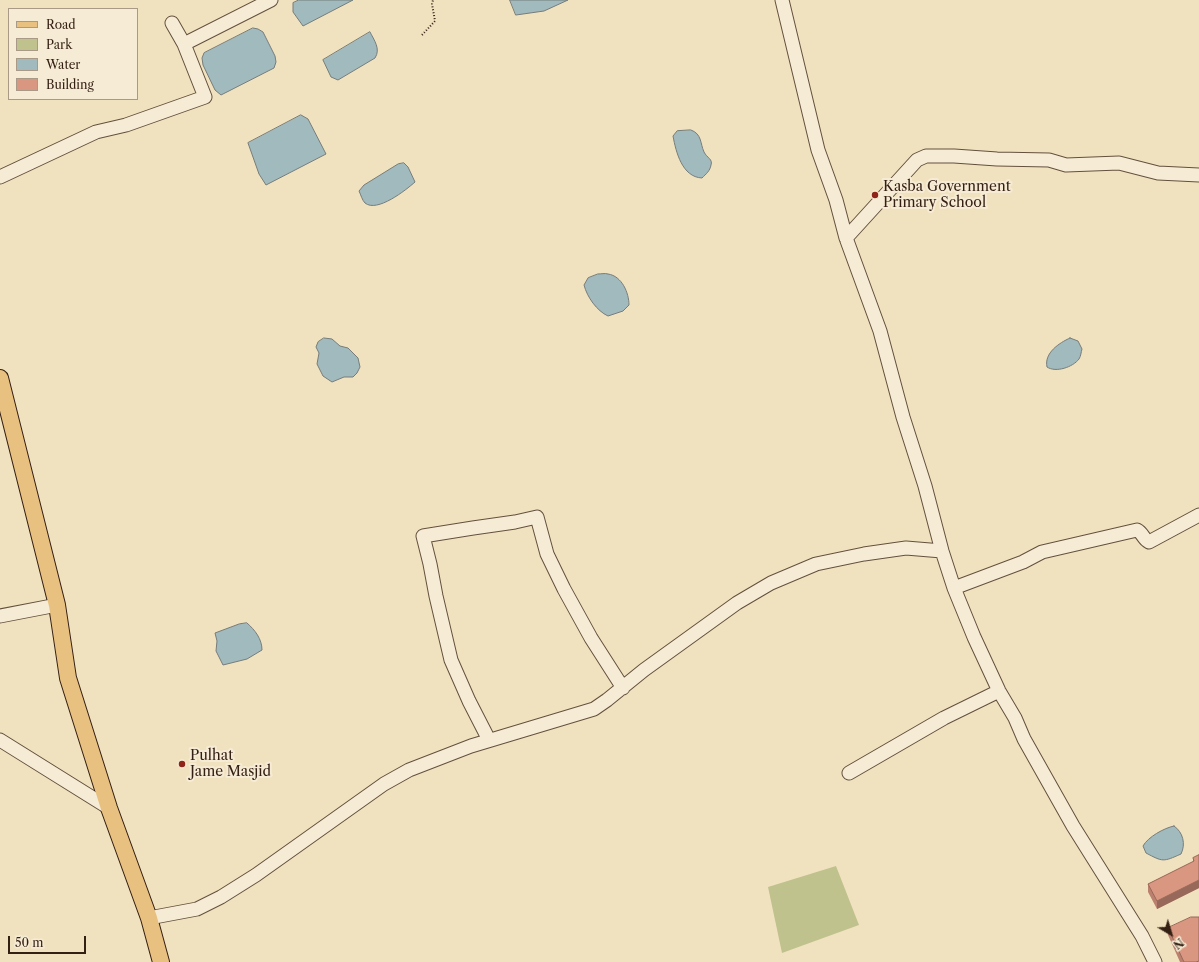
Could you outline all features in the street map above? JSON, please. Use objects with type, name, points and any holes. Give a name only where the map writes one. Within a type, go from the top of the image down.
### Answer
[{"type":"main road","points":[[0,378],[57,605],[68,678],[109,808],[149,918],[161,962]]},
{"type":"street","points":[[184,44],[271,0]]},
{"type":"street","points":[[782,0],[818,150],[836,200],[846,238],[880,331],[903,417],[925,486],[942,551],[954,588],[999,692],[1015,718],[1024,739],[1073,826],[1114,889],[1142,936],[1155,962]]},
{"type":"street","points":[[0,178],[96,132],[126,125],[205,97],[184,44],[172,23]]},
{"type":"street","points":[[846,238],[917,160],[926,156],[954,156],[997,160],[1049,160],[1066,165],[1119,164],[1158,173],[1199,175]]},
{"type":"street","points":[[954,588],[1023,562],[1042,552],[1137,530],[1141,532],[1149,542],[1199,515]]},
{"type":"street","points":[[489,740],[469,701],[451,660],[430,564],[422,536],[515,522],[537,517],[547,554],[564,589],[591,638],[623,688]]},
{"type":"street","points":[[149,918],[197,909],[221,897],[256,875],[384,784],[409,770],[489,740],[502,738],[537,725],[594,709],[623,688],[644,670],[737,603],[771,583],[816,564],[864,554],[906,548],[942,551]]},
{"type":"street","points":[[0,616],[57,605]]},
{"type":"street","points":[[849,773],[944,718],[999,692]]},
{"type":"street","points":[[0,740],[109,808]]},
{"type":"path","points":[[422,35],[435,20],[432,4],[433,0]]},
{"type":"green space","points":[[836,866],[859,925],[782,953],[768,887]]},
{"type":"water","points":[[299,0],[353,0],[303,26],[293,12],[293,3]]},
{"type":"water","points":[[510,0],[568,0],[544,11],[516,15]]},
{"type":"water","points":[[253,28],[263,32],[275,56],[276,62],[274,68],[221,95],[215,90],[203,65],[202,58],[204,53]]},
{"type":"water","points":[[370,32],[377,48],[377,55],[375,58],[338,80],[331,77],[323,60]]},
{"type":"water","points":[[301,115],[308,119],[326,154],[266,185],[259,174],[248,143]]},
{"type":"water","points":[[691,130],[699,136],[704,152],[711,161],[710,169],[702,178],[695,177],[689,173],[681,163],[674,142],[673,136],[677,131]]},
{"type":"water","points":[[404,163],[408,167],[415,182],[398,195],[384,203],[370,205],[365,203],[359,191],[364,185],[398,164]]},
{"type":"water","points":[[598,274],[613,275],[624,286],[628,295],[629,305],[623,311],[608,316],[600,311],[590,299],[584,285],[588,278]]},
{"type":"water","points":[[324,338],[332,339],[340,346],[348,348],[358,358],[360,367],[353,377],[344,377],[332,382],[323,376],[317,364],[319,353],[316,347],[318,342]]},
{"type":"water","points":[[1070,338],[1078,341],[1082,349],[1079,359],[1069,367],[1051,369],[1047,367],[1048,357],[1053,349]]},
{"type":"water","points":[[247,623],[258,635],[262,650],[247,659],[223,665],[216,651],[217,641],[215,633],[239,624]]},
{"type":"water","points":[[1174,826],[1183,838],[1183,850],[1181,854],[1163,860],[1146,853],[1143,846],[1152,836]]},
{"type":"building","points":[[1199,855],[1199,880],[1157,901],[1148,884],[1194,861],[1193,858]]},
{"type":"building","points":[[1191,917],[1199,917],[1199,961],[1184,962],[1168,928]]},
{"type":"place","name":"Kasba Government Primary School","points":[[875,195]]},
{"type":"place","name":"Pulhat Jame Masjid","points":[[182,764]]}]
